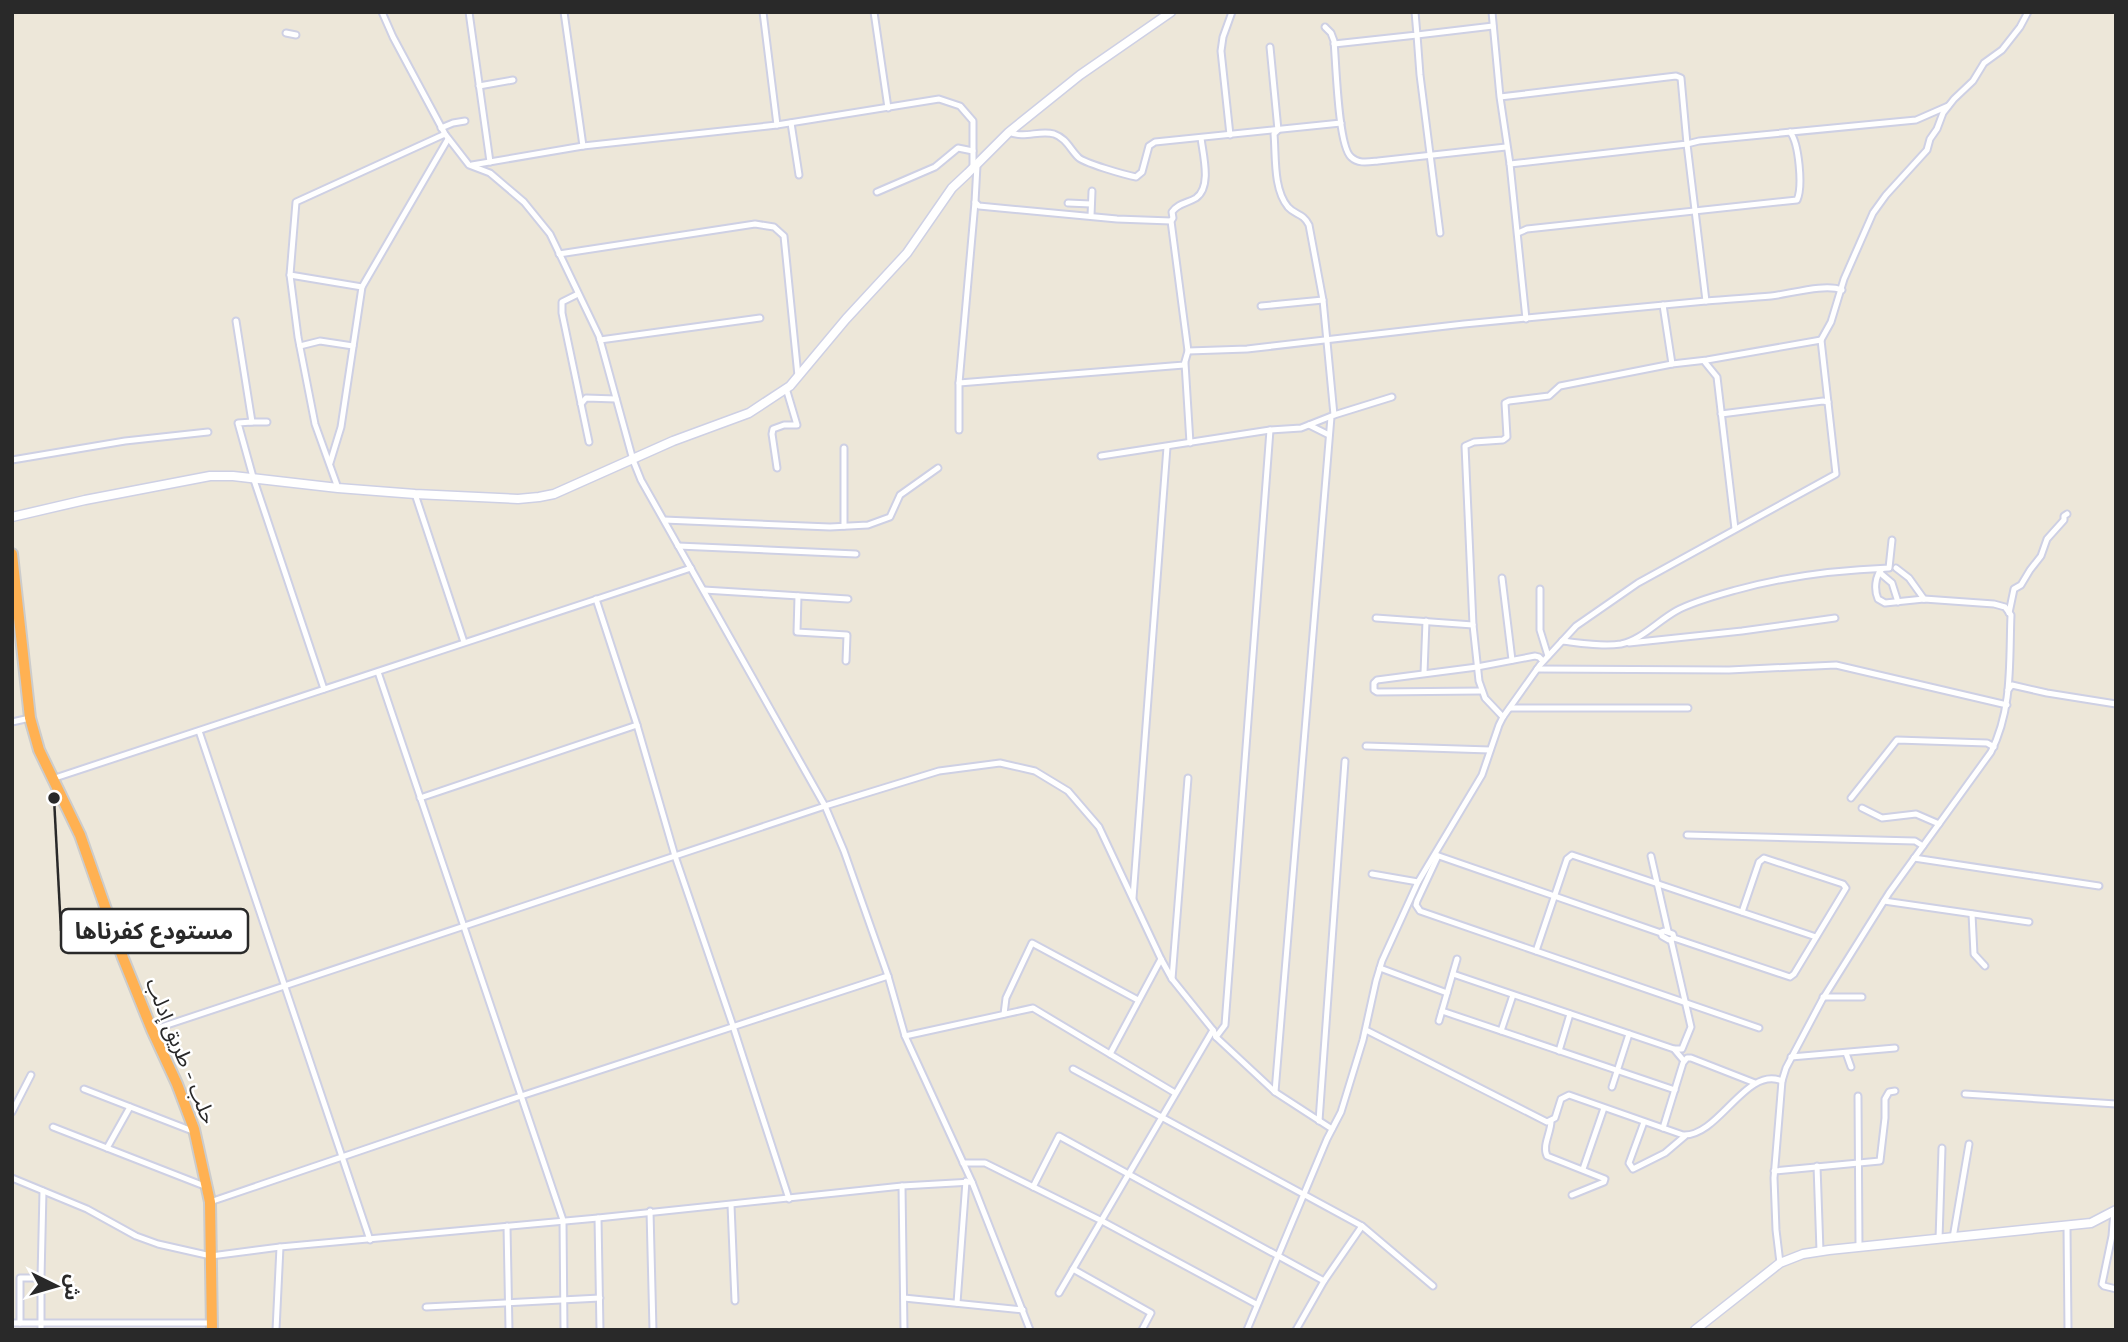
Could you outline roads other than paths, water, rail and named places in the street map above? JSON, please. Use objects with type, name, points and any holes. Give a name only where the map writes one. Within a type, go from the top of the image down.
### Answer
[{"type":"highway","name":"حلب - طريق إدلب","points":[[12,554],[30,718],[39,750],[80,835],[123,958],[195,1132],[210,1202],[212,1326]]},
{"type":"street","points":[[382,12],[447,136],[469,165],[489,173],[524,202],[550,234],[600,340],[641,480],[825,806],[844,851],[888,976],[905,1037],[963,1163],[1030,1330]]},
{"type":"street","points":[[469,12],[490,162]]},
{"type":"street","points":[[565,12],[583,146]]},
{"type":"street","points":[[763,12],[777,125]]},
{"type":"street","points":[[874,12],[888,108]]},
{"type":"street","points":[[1230,135],[1221,51],[1232,12]]},
{"type":"street","points":[[1415,12],[1440,233]]},
{"type":"street","points":[[1492,12],[1526,319]]},
{"type":"street","points":[[1247,1330],[1340,1112],[1366,1030],[1380,968],[1418,882],[1482,775],[1503,717],[1536,669],[1576,626],[1638,583],[1836,474],[1821,340],[1831,322],[1865,228],[1886,195],[1927,150],[1948,106],[1973,81],[1984,63],[2002,50],[2028,12]]},
{"type":"street","points":[[12,517],[210,476],[253,477],[415,494],[518,499],[539,497],[554,494],[673,442],[749,413],[786,388],[798,376],[907,253],[953,188],[975,165],[1010,132],[1080,75],[1165,14]]},
{"type":"street","points":[[1334,44],[1493,26]]},
{"type":"street","points":[[1325,27],[1331,33],[1334,44],[1341,123],[1348,154],[1358,161],[1431,157],[1506,147]]},
{"type":"street","points":[[286,33],[296,36]]},
{"type":"street","points":[[1270,47],[1278,130],[1274,134],[1279,185],[1289,207],[1304,216],[1309,225],[1328,339],[1332,416],[1275,1093]]},
{"type":"street","points":[[1500,97],[1676,76],[1681,78],[1706,301]]},
{"type":"street","points":[[479,86],[513,80]]},
{"type":"street","points":[[469,165],[583,146],[777,125],[939,99],[960,106],[973,121],[975,202],[959,383],[959,430]]},
{"type":"street","points":[[1510,164],[1916,120],[1948,106]]},
{"type":"street","points":[[441,128],[465,121]]},
{"type":"street","points":[[791,123],[799,175]]},
{"type":"street","points":[[1010,132],[1020,135],[1055,134],[1064,139],[1081,159],[1134,177],[1141,174],[1147,149],[1153,143],[1341,123]]},
{"type":"street","points":[[1518,233],[1527,229],[1797,200],[1800,193],[1798,156],[1795,137],[1790,132]]},
{"type":"street","points":[[338,488],[315,424],[300,346],[290,275],[296,202],[447,136]]},
{"type":"street","points":[[330,463],[341,427],[362,287],[447,136]]},
{"type":"street","points":[[1190,443],[1185,362],[1188,351],[1171,221],[1175,207],[1198,197],[1205,184],[1201,138]]},
{"type":"street","points":[[877,192],[935,167],[958,148],[973,151]]},
{"type":"street","points":[[1091,216],[1092,191]]},
{"type":"street","points":[[975,202],[979,206],[1171,221]]},
{"type":"street","points":[[1068,203],[1091,204]]},
{"type":"street","points":[[559,254],[755,224],[774,227],[784,236],[798,376]]},
{"type":"street","points":[[290,275],[362,287]]},
{"type":"street","points":[[1188,351],[1247,349],[1822,289],[1842,290]]},
{"type":"street","points":[[578,294],[562,302],[562,313],[589,442]]},
{"type":"street","points":[[1261,306],[1323,300]]},
{"type":"street","points":[[1663,305],[1672,364]]},
{"type":"street","points":[[600,340],[761,318]]},
{"type":"street","points":[[236,321],[247,382],[250,422]]},
{"type":"street","points":[[1503,717],[1482,691],[1478,667],[1473,625],[1465,446],[1507,437],[1505,403],[1509,401],[1549,396],[1560,386],[1672,364],[1704,361],[1821,340]]},
{"type":"street","points":[[300,346],[320,341],[353,346]]},
{"type":"street","points":[[1704,361],[1717,377],[1735,528]]},
{"type":"street","points":[[959,383],[1184,365],[1185,362]]},
{"type":"street","points":[[777,468],[773,429],[784,425],[797,425],[786,388]]},
{"type":"street","points":[[1101,456],[1270,430],[1301,428],[1392,397]]},
{"type":"street","points":[[581,404],[586,398],[616,399]]},
{"type":"street","points":[[1721,414],[1828,402]]},
{"type":"street","points":[[267,422],[238,423],[253,477],[324,688]]},
{"type":"street","points":[[1309,425],[1329,435]]},
{"type":"street","points":[[1216,1037],[1225,1025],[1270,430]]},
{"type":"street","points":[[12,460],[125,441],[208,432]]},
{"type":"street","points":[[844,447],[844,526]]},
{"type":"street","points":[[1133,899],[1167,447]]},
{"type":"street","points":[[664,520],[868,525],[890,517],[900,495],[938,468]]},
{"type":"street","points":[[415,494],[464,642]]},
{"type":"street","points":[[1780,1264],[1774,1171],[1782,1082],[1791,1057],[1824,997],[1884,901],[1994,747],[2001,732],[2007,705],[2009,613],[2014,589],[2021,585],[2041,556],[2047,539],[2067,514]]},
{"type":"street","points":[[1622,643],[1633,640],[1677,610],[1736,590],[1830,572],[1889,568],[1892,540]]},
{"type":"street","points":[[678,546],[856,554]]},
{"type":"street","points":[[52,779],[691,568]]},
{"type":"street","points":[[1896,568],[1909,578],[1924,599]]},
{"type":"street","points":[[1880,570],[1877,574],[1876,593],[1878,600],[1885,603],[1924,599],[1994,604],[2005,607],[2009,613]]},
{"type":"street","points":[[1880,570],[1892,583],[1898,602]]},
{"type":"street","points":[[1502,578],[1512,660]]},
{"type":"street","points":[[1540,589],[1540,629],[1546,659]]},
{"type":"street","points":[[704,590],[848,599]]},
{"type":"street","points":[[799,596],[797,632],[847,635],[846,662]]},
{"type":"street","points":[[596,599],[637,725],[675,856],[789,1199]]},
{"type":"street","points":[[1376,618],[1473,625]]},
{"type":"street","points":[[1562,641],[1602,645],[1742,631],[1835,618]]},
{"type":"street","points":[[1424,673],[1426,621]]},
{"type":"street","points":[[1482,691],[1374,690],[1376,680],[1478,667],[1536,656],[1546,659]]},
{"type":"street","points":[[1536,669],[1729,670],[1836,665],[2007,705]]},
{"type":"street","points":[[378,672],[563,1220],[564,1330]]},
{"type":"street","points":[[2007,690],[2012,685],[2116,704]]},
{"type":"street","points":[[1510,708],[1688,708]]},
{"type":"street","points":[[12,722],[30,718]]},
{"type":"street","points":[[420,798],[637,725]]},
{"type":"street","points":[[199,731],[370,1240]]},
{"type":"street","points":[[1851,798],[1897,740],[1987,743],[1994,747]]},
{"type":"street","points":[[1366,746],[1490,750]]},
{"type":"street","points":[[1319,1121],[1345,761]]},
{"type":"street","points":[[152,1030],[825,806],[939,771],[1000,763],[1035,771],[1068,791],[1099,827],[1172,979],[1216,1037],[1275,1093],[1332,1129]]},
{"type":"street","points":[[1172,979],[1188,778]]},
{"type":"street","points":[[1862,808],[1882,818],[1916,814],[1939,824]]},
{"type":"street","points":[[1687,835],[1860,838],[1915,841],[1923,846]]},
{"type":"street","points":[[1435,855],[1661,933],[1662,936],[1788,977],[1794,974],[1846,891],[1843,884],[1762,859],[1742,912]]},
{"type":"street","points":[[1435,855],[1417,901],[1418,909],[1759,1028]]},
{"type":"street","points":[[1536,951],[1568,858],[1572,856],[1816,937]]},
{"type":"street","points":[[1651,856],[1668,931]]},
{"type":"street","points":[[1914,858],[2099,886]]},
{"type":"street","points":[[1372,874],[1418,882]]},
{"type":"street","points":[[1884,901],[2029,922]]},
{"type":"street","points":[[1972,914],[1975,954],[1985,966]]},
{"type":"street","points":[[1452,974],[1674,1049],[1682,1049],[1690,1027],[1673,933],[1661,933]]},
{"type":"street","points":[[1004,1014],[1006,998],[1032,943],[1138,1000]]},
{"type":"street","points":[[1110,1054],[1161,959]]},
{"type":"street","points":[[1438,1021],[1457,959]]},
{"type":"street","points":[[1380,968],[1447,993]]},
{"type":"street","points":[[210,1202],[521,1096],[888,976]]},
{"type":"street","points":[[1501,1031],[1513,995]]},
{"type":"street","points":[[1824,997],[1862,998]]},
{"type":"street","points":[[905,1037],[1033,1008],[1175,1093]]},
{"type":"street","points":[[1441,1010],[1675,1090]]},
{"type":"street","points":[[1559,1051],[1570,1014]]},
{"type":"street","points":[[1059,1293],[1213,1030]]},
{"type":"street","points":[[1366,1030],[1546,1121],[1551,1121]]},
{"type":"street","points":[[1612,1087],[1629,1034]]},
{"type":"street","points":[[1791,1057],[1895,1048]]},
{"type":"street","points":[[1674,1049],[1684,1061]]},
{"type":"street","points":[[1846,1053],[1851,1067]]},
{"type":"street","points":[[1663,1128],[1684,1061],[1691,1058],[1755,1083]]},
{"type":"street","points":[[1073,1069],[1362,1226],[1433,1286]]},
{"type":"street","points":[[12,1112],[31,1075]]},
{"type":"street","points":[[1644,1122],[1629,1163],[1633,1169],[1665,1153],[1685,1136],[1695,1134],[1708,1125],[1755,1083],[1766,1078],[1782,1082]]},
{"type":"street","points":[[84,1089],[195,1132]]},
{"type":"street","points":[[1774,1171],[1880,1161],[1885,1099],[1889,1092],[1895,1091]]},
{"type":"street","points":[[1965,1094],[2116,1104]]},
{"type":"street","points":[[1572,1195],[1605,1181],[1604,1177],[1547,1156],[1545,1149],[1551,1121],[1561,1099],[1567,1095],[1685,1136]]},
{"type":"street","points":[[1858,1096],[1859,1247]]},
{"type":"street","points":[[107,1148],[130,1107]]},
{"type":"street","points":[[1583,1169],[1604,1108]]},
{"type":"street","points":[[54,1128],[207,1186]]},
{"type":"street","points":[[1033,1187],[1059,1136],[1324,1281]]},
{"type":"street","points":[[1953,1238],[1969,1144]]},
{"type":"street","points":[[1939,1239],[1942,1148]]},
{"type":"street","points":[[963,1163],[985,1163],[1102,1221],[1256,1304]]},
{"type":"street","points":[[1817,1166],[1820,1251]]},
{"type":"street","points":[[12,1178],[87,1209],[136,1236],[211,1256],[280,1247],[969,1181]]},
{"type":"street","points":[[957,1303],[969,1181]]},
{"type":"street","points":[[902,1186],[904,1330]]},
{"type":"street","points":[[41,1326],[43,1191]]},
{"type":"street","points":[[731,1205],[735,1301]]},
{"type":"street","points":[[1695,1330],[1780,1264],[1803,1254],[2067,1227],[2091,1223],[2115,1210]]},
{"type":"street","points":[[2115,1210],[2114,1236],[2102,1284],[2116,1289]]},
{"type":"street","points":[[650,1211],[653,1330]]},
{"type":"street","points":[[598,1218],[600,1330]]},
{"type":"street","points":[[507,1226],[509,1330]]},
{"type":"street","points":[[1296,1330],[1324,1281],[1362,1226]]},
{"type":"street","points":[[2067,1227],[2068,1330]]},
{"type":"street","points":[[276,1330],[280,1247]]},
{"type":"street","points":[[1073,1269],[1151,1313],[1142,1330]]},
{"type":"street","points":[[20,1323],[20,1278],[41,1279]]},
{"type":"street","points":[[426,1307],[600,1298]]},
{"type":"street","points":[[904,1298],[1023,1310]]},
{"type":"street","points":[[12,1323],[41,1326],[212,1326]]},
{"type":"place","name":"مستودع كفرناها","points":[[54,798]]}]
